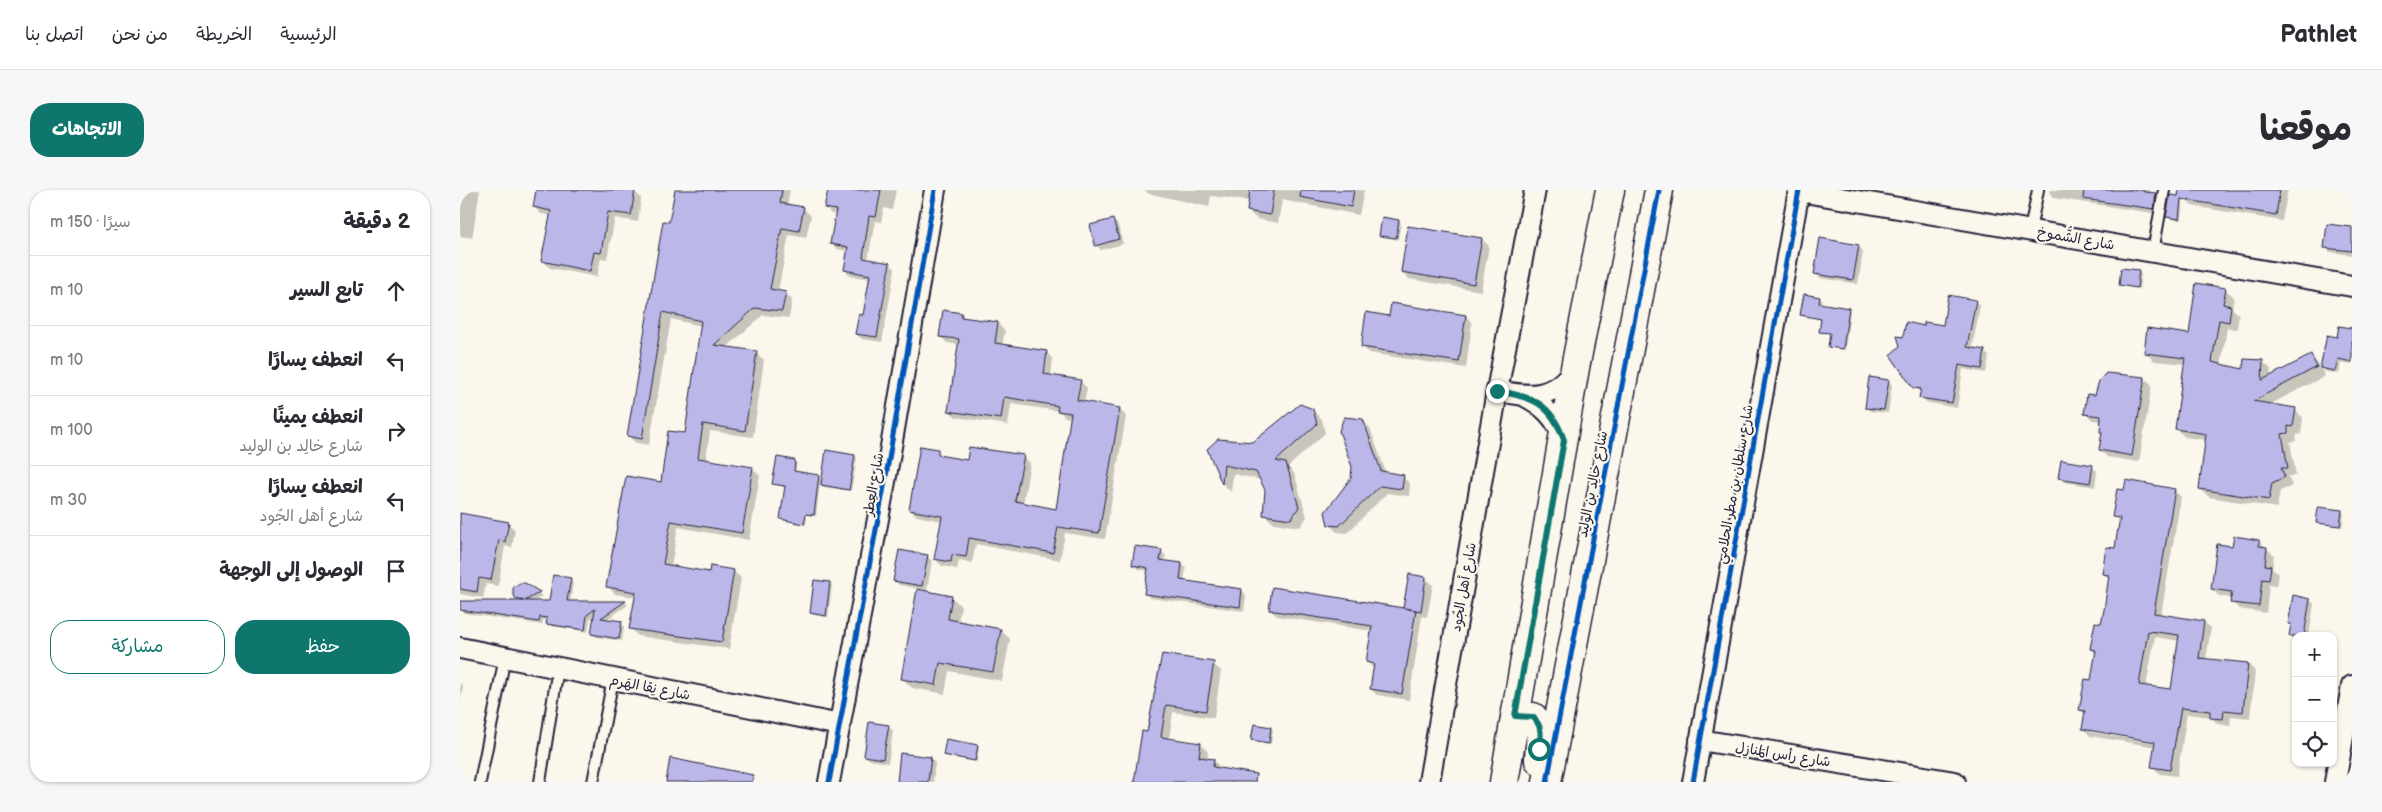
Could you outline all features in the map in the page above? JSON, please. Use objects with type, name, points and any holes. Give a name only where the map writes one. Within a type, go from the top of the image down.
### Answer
[{"type":"street","name":"شارع العِطر","points":[[829,782],[886,476],[935,190]]},
{"type":"street","name":"شارع أهل الجُود","points":[[1429,782],[1497,391],[1535,190]]},
{"type":"street","points":[[1504,782],[1575,368],[1610,190]]},
{"type":"street","name":"شارع خالِد بن الوليد","points":[[1547,781],[1659,190]]},
{"type":"street","name":"شارع الشُّموخ","points":[[1799,190],[2352,286]]},
{"type":"street","name":"شارع سلطان بن مطر الحلامي","points":[[1694,782],[1799,190]]},
{"type":"street","points":[[1497,391],[1525,396],[1537,395],[1559,386],[1575,368]]},
{"type":"street","points":[[1525,396],[1539,403],[1550,413],[1559,426],[1564,440]]},
{"type":"street","name":"شارع نِقا الهَرم","points":[[460,648],[840,725]]},
{"type":"street","points":[[2335,782],[2352,686]]},
{"type":"street","points":[[1515,716],[1533,717],[1538,723],[1541,730],[1539,759],[1547,781]]},
{"type":"street","name":"شارع رأس المَنازِل","points":[[1700,740],[1954,782]]},
{"type":"lane","points":[[2030,230],[2038,190]]},
{"type":"lane","points":[[2153,252],[2164,190]]},
{"type":"lane","points":[[480,782],[505,657]]},
{"type":"lane","points":[[540,782],[558,668]]},
{"type":"lane","points":[[594,782],[613,679]]},
{"type":"building","points":[[536,190],[635,190],[631,215],[608,212],[601,253],[594,252],[590,271],[541,261],[551,211],[533,207]]},
{"type":"building","points":[[675,190],[782,190],[780,203],[804,207],[799,231],[782,228],[770,289],[786,292],[782,311],[755,308],[714,345],[757,351],[745,431],[703,424],[698,458],[753,467],[742,533],[671,521],[663,564],[709,572],[710,566],[734,570],[722,642],[629,629],[636,592],[606,587],[626,476],[661,482],[668,431],[685,433],[701,321],[663,312],[642,439],[627,436],[663,221],[669,222]]},
{"type":"building","points":[[828,190],[881,190],[876,217],[869,216],[863,258],[890,263],[877,337],[855,334],[859,314],[863,315],[870,275],[844,270],[848,247],[830,244],[836,210],[824,208]]},
{"type":"building","points":[[1250,190],[1274,190],[1270,215],[1247,211]]},
{"type":"building","points":[[1301,190],[1354,190],[1351,207],[1300,197]]},
{"type":"building","points":[[2084,190],[2144,190],[2144,192],[2156,193],[2154,209],[2083,199]]},
{"type":"building","points":[[2179,190],[2280,190],[2276,215],[2181,199],[2179,219],[2166,217],[2170,195],[2178,196]]},
{"type":"building","points":[[1382,217],[1399,220],[1396,238],[1379,236]]},
{"type":"building","points":[[1113,219],[1119,239],[1095,246],[1090,225]]},
{"type":"building","points":[[2327,224],[2352,227],[2352,251],[2324,248]]},
{"type":"building","points":[[1408,226],[1482,238],[1474,284],[1401,272]]},
{"type":"building","points":[[1820,238],[1859,245],[1853,280],[1814,274]]},
{"type":"building","points":[[2121,268],[2139,270],[2137,288],[2119,285]]},
{"type":"building","points":[[2196,283],[2226,288],[2223,304],[2231,306],[2229,322],[2219,320],[2212,362],[2243,369],[2244,359],[2263,360],[2262,380],[2311,355],[2317,367],[2253,401],[2296,408],[2293,427],[2288,426],[2288,433],[2282,434],[2288,468],[2281,468],[2285,477],[2272,483],[2269,500],[2199,489],[2206,434],[2175,429],[2185,358],[2144,353],[2147,328],[2189,334]]},
{"type":"building","points":[[1804,294],[1820,297],[1819,303],[1849,308],[1843,349],[1828,347],[1830,333],[1819,332],[1821,319],[1800,315]]},
{"type":"building","points":[[1948,295],[1976,300],[1967,347],[1985,350],[1982,369],[1959,365],[1952,403],[1919,398],[1921,389],[1913,388],[1890,355],[1900,346],[1897,336],[1903,337],[1906,322],[1924,326],[1924,322],[1943,325]]},
{"type":"building","points":[[1391,303],[1466,315],[1459,362],[1361,347],[1366,312],[1389,316]]},
{"type":"building","points":[[943,310],[962,313],[961,317],[998,322],[995,343],[1047,351],[1044,374],[1081,380],[1077,400],[1120,408],[1099,533],[1058,527],[1053,553],[969,538],[966,557],[952,555],[951,562],[934,559],[942,516],[909,510],[920,446],[938,449],[938,455],[967,460],[969,447],[1024,455],[1015,501],[1056,509],[1071,413],[1057,411],[1058,406],[1004,397],[1001,419],[948,411],[959,339],[939,337]]},
{"type":"building","points":[[2339,326],[2352,328],[2352,362],[2338,359],[2335,371],[2320,368],[2327,335],[2337,337]]},
{"type":"building","points":[[2106,373],[2145,377],[2132,456],[2099,450],[2102,432],[2100,432],[2101,416],[2084,414],[2087,394],[2095,395],[2099,381]]},
{"type":"building","points":[[1869,377],[1889,380],[1884,410],[1865,408]]},
{"type":"building","points":[[1300,404],[1313,409],[1317,424],[1276,461],[1286,463],[1299,507],[1291,519],[1263,515],[1265,490],[1256,472],[1224,465],[1222,484],[1207,449],[1218,439],[1253,442]]},
{"type":"building","points":[[1344,417],[1363,419],[1381,471],[1404,475],[1402,489],[1380,486],[1339,526],[1328,525],[1325,512],[1351,478],[1352,467],[1339,431]]},
{"type":"building","points":[[826,450],[855,455],[849,490],[821,485]]},
{"type":"building","points":[[777,457],[795,460],[794,471],[819,475],[814,515],[806,514],[804,524],[780,519],[785,486],[772,484]]},
{"type":"building","points":[[2061,460],[2093,465],[2090,483],[2058,478]]},
{"type":"building","points":[[2126,480],[2175,489],[2154,613],[2204,621],[2199,658],[2248,663],[2243,712],[2224,710],[2223,719],[2210,718],[2210,711],[2181,708],[2170,770],[2151,767],[2155,742],[2082,729],[2085,711],[2079,710],[2085,679],[2091,680],[2096,650],[2090,649],[2095,622],[2101,623],[2109,575],[2102,574],[2106,547],[2115,548],[2120,518],[2112,517],[2117,489],[2124,490]],"holes":[[[2148,631],[2179,635],[2171,689],[2139,685]]]},
{"type":"building","points":[[2318,507],[2342,510],[2340,526],[2316,523]]},
{"type":"building","points":[[460,513],[509,522],[505,542],[499,540],[491,580],[479,578],[477,592],[460,589]]},
{"type":"building","points":[[2234,536],[2259,540],[2259,546],[2267,547],[2265,565],[2271,566],[2269,580],[2262,579],[2259,606],[2230,603],[2232,592],[2211,589],[2217,544],[2232,546]]},
{"type":"building","points":[[1135,546],[1162,550],[1160,560],[1182,563],[1180,580],[1242,589],[1240,607],[1144,594],[1148,568],[1132,565]]},
{"type":"building","points":[[899,550],[928,555],[922,586],[893,581]]},
{"type":"building","points":[[1409,574],[1426,577],[1421,611],[1403,608]]},
{"type":"building","points":[[553,575],[571,578],[567,601],[626,601],[601,618],[622,621],[619,639],[591,634],[595,609],[587,615],[585,630],[546,624],[547,618],[540,617],[539,622],[460,610],[460,601],[524,601],[516,599],[513,594],[513,587],[520,583],[525,583],[540,592],[525,601],[549,601]]},
{"type":"building","points":[[814,580],[830,582],[826,616],[810,613]]},
{"type":"building","points":[[1272,587],[1416,610],[1402,694],[1370,689],[1374,664],[1366,662],[1372,626],[1269,610]]},
{"type":"building","points":[[917,589],[952,596],[948,619],[1001,629],[993,672],[940,663],[936,685],[901,679]]},
{"type":"building","points":[[2293,595],[2310,599],[2305,632],[2292,632],[2292,636],[2289,636],[2291,624],[2288,624]]},
{"type":"building","points":[[1162,654],[1214,662],[1206,711],[1166,705],[1161,737],[1201,743],[1199,757],[1214,759],[1213,767],[1256,774],[1255,782],[1134,782],[1142,731],[1147,732]]},
{"type":"building","points":[[869,722],[889,725],[883,759],[864,756]]},
{"type":"building","points":[[1254,724],[1271,727],[1269,743],[1251,740]]},
{"type":"building","points":[[946,739],[978,745],[975,761],[943,755]]},
{"type":"building","points":[[900,753],[931,757],[928,782],[897,782]]},
{"type":"building","points":[[670,758],[753,775],[752,782],[666,782]]},
{"type":"cycle path","points":[[829,782],[886,476],[935,190]]},
{"type":"cycle path","points":[[1547,782],[1659,190]]},
{"type":"cycle path","points":[[1693,782],[1799,190]]},
{"type":"route","points":[[1497,391],[1525,396],[1539,403],[1550,413],[1559,426],[1564,440],[1515,716],[1533,717],[1538,723],[1541,730],[1539,749]]}]
